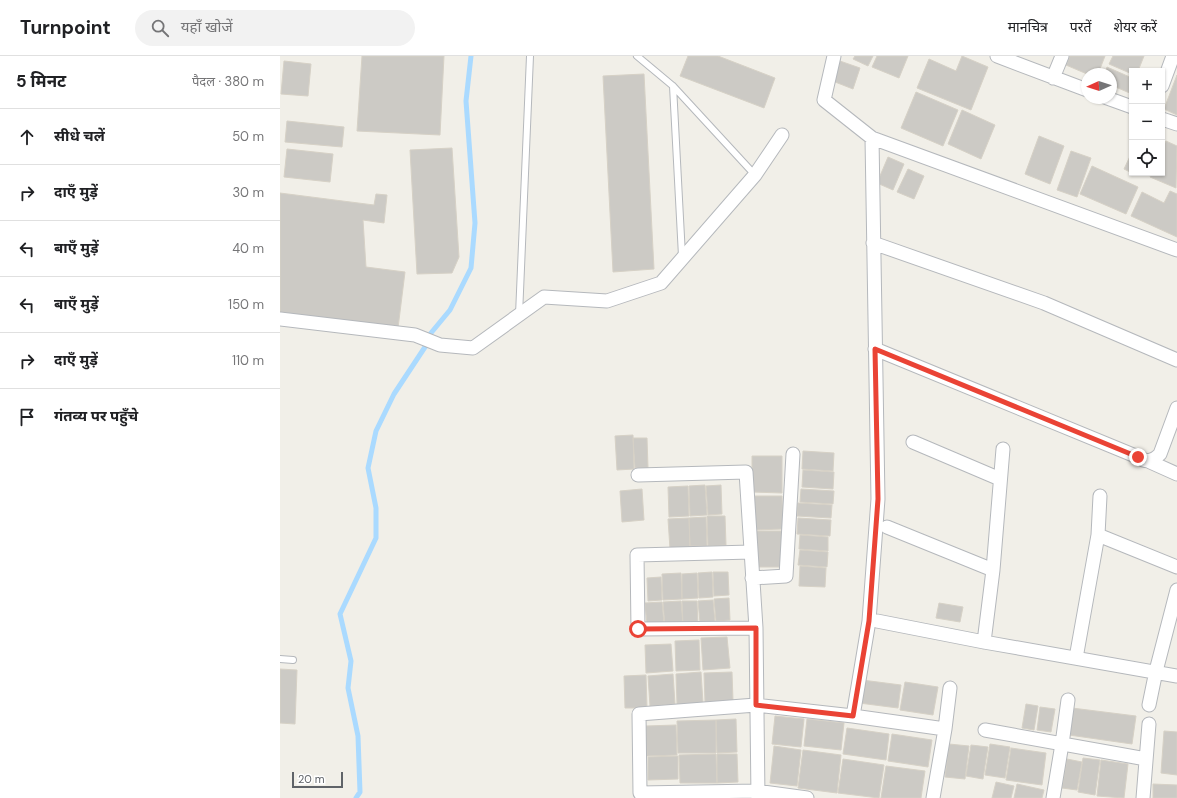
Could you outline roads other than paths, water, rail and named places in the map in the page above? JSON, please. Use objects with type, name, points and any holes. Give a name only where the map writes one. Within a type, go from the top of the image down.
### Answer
[{"type":"street","points":[[834,56],[824,100],[872,138],[1177,250]]},
{"type":"street","points":[[997,56],[1081,88]]},
{"type":"street","points":[[1053,78],[1062,56]]},
{"type":"street","points":[[1165,78],[1173,56]]},
{"type":"street","points":[[1117,102],[1129,106]]},
{"type":"street","points":[[1165,120],[1177,124]]},
{"type":"street","points":[[280,319],[415,335],[440,345],[473,348],[544,297],[607,301],[661,283],[755,175],[782,135]]},
{"type":"street","points":[[853,716],[869,621],[878,499],[872,138]]},
{"type":"street","points":[[874,243],[1044,304],[1177,360]]},
{"type":"street","points":[[875,349],[1177,474]]},
{"type":"street","points":[[1148,461],[1156,458],[1160,454],[1177,408]]},
{"type":"street","points":[[913,442],[1000,479]]},
{"type":"street","points":[[984,642],[993,570],[1002,449]]},
{"type":"street","points":[[752,578],[786,576],[793,454]]},
{"type":"street","points":[[638,475],[746,472],[756,628],[758,794]]},
{"type":"street","points":[[1076,658],[1098,535],[1100,496]]},
{"type":"street","points":[[887,527],[993,570]]},
{"type":"street","points":[[1098,535],[1177,567]]},
{"type":"street","points":[[751,552],[637,555],[638,629],[756,628]]},
{"type":"street","points":[[1149,705],[1156,671],[1177,590]]},
{"type":"street","points":[[877,621],[984,642],[1156,671],[1177,676]]},
{"type":"street","points":[[933,798],[945,729],[950,688]]},
{"type":"street","points":[[1053,798],[1068,700]]},
{"type":"street","points":[[807,798],[758,794],[640,792],[639,714],[756,705],[853,716],[945,729]]},
{"type":"street","points":[[1143,798],[1149,724]]},
{"type":"street","points":[[985,730],[1146,759]]},
{"type":"lane","points":[[519,316],[530,56]]},
{"type":"lane","points":[[637,56],[673,86],[755,175]]},
{"type":"lane","points":[[673,86],[682,258]]},
{"type":"lane","points":[[280,659],[293,660]]},
{"type":"waterway","points":[[356,798],[360,792],[358,736],[348,688],[351,661],[340,614],[376,538],[376,508],[368,468],[376,431],[394,394],[427,344],[426,339],[450,310],[471,268],[475,223],[466,101],[471,56]]}]
